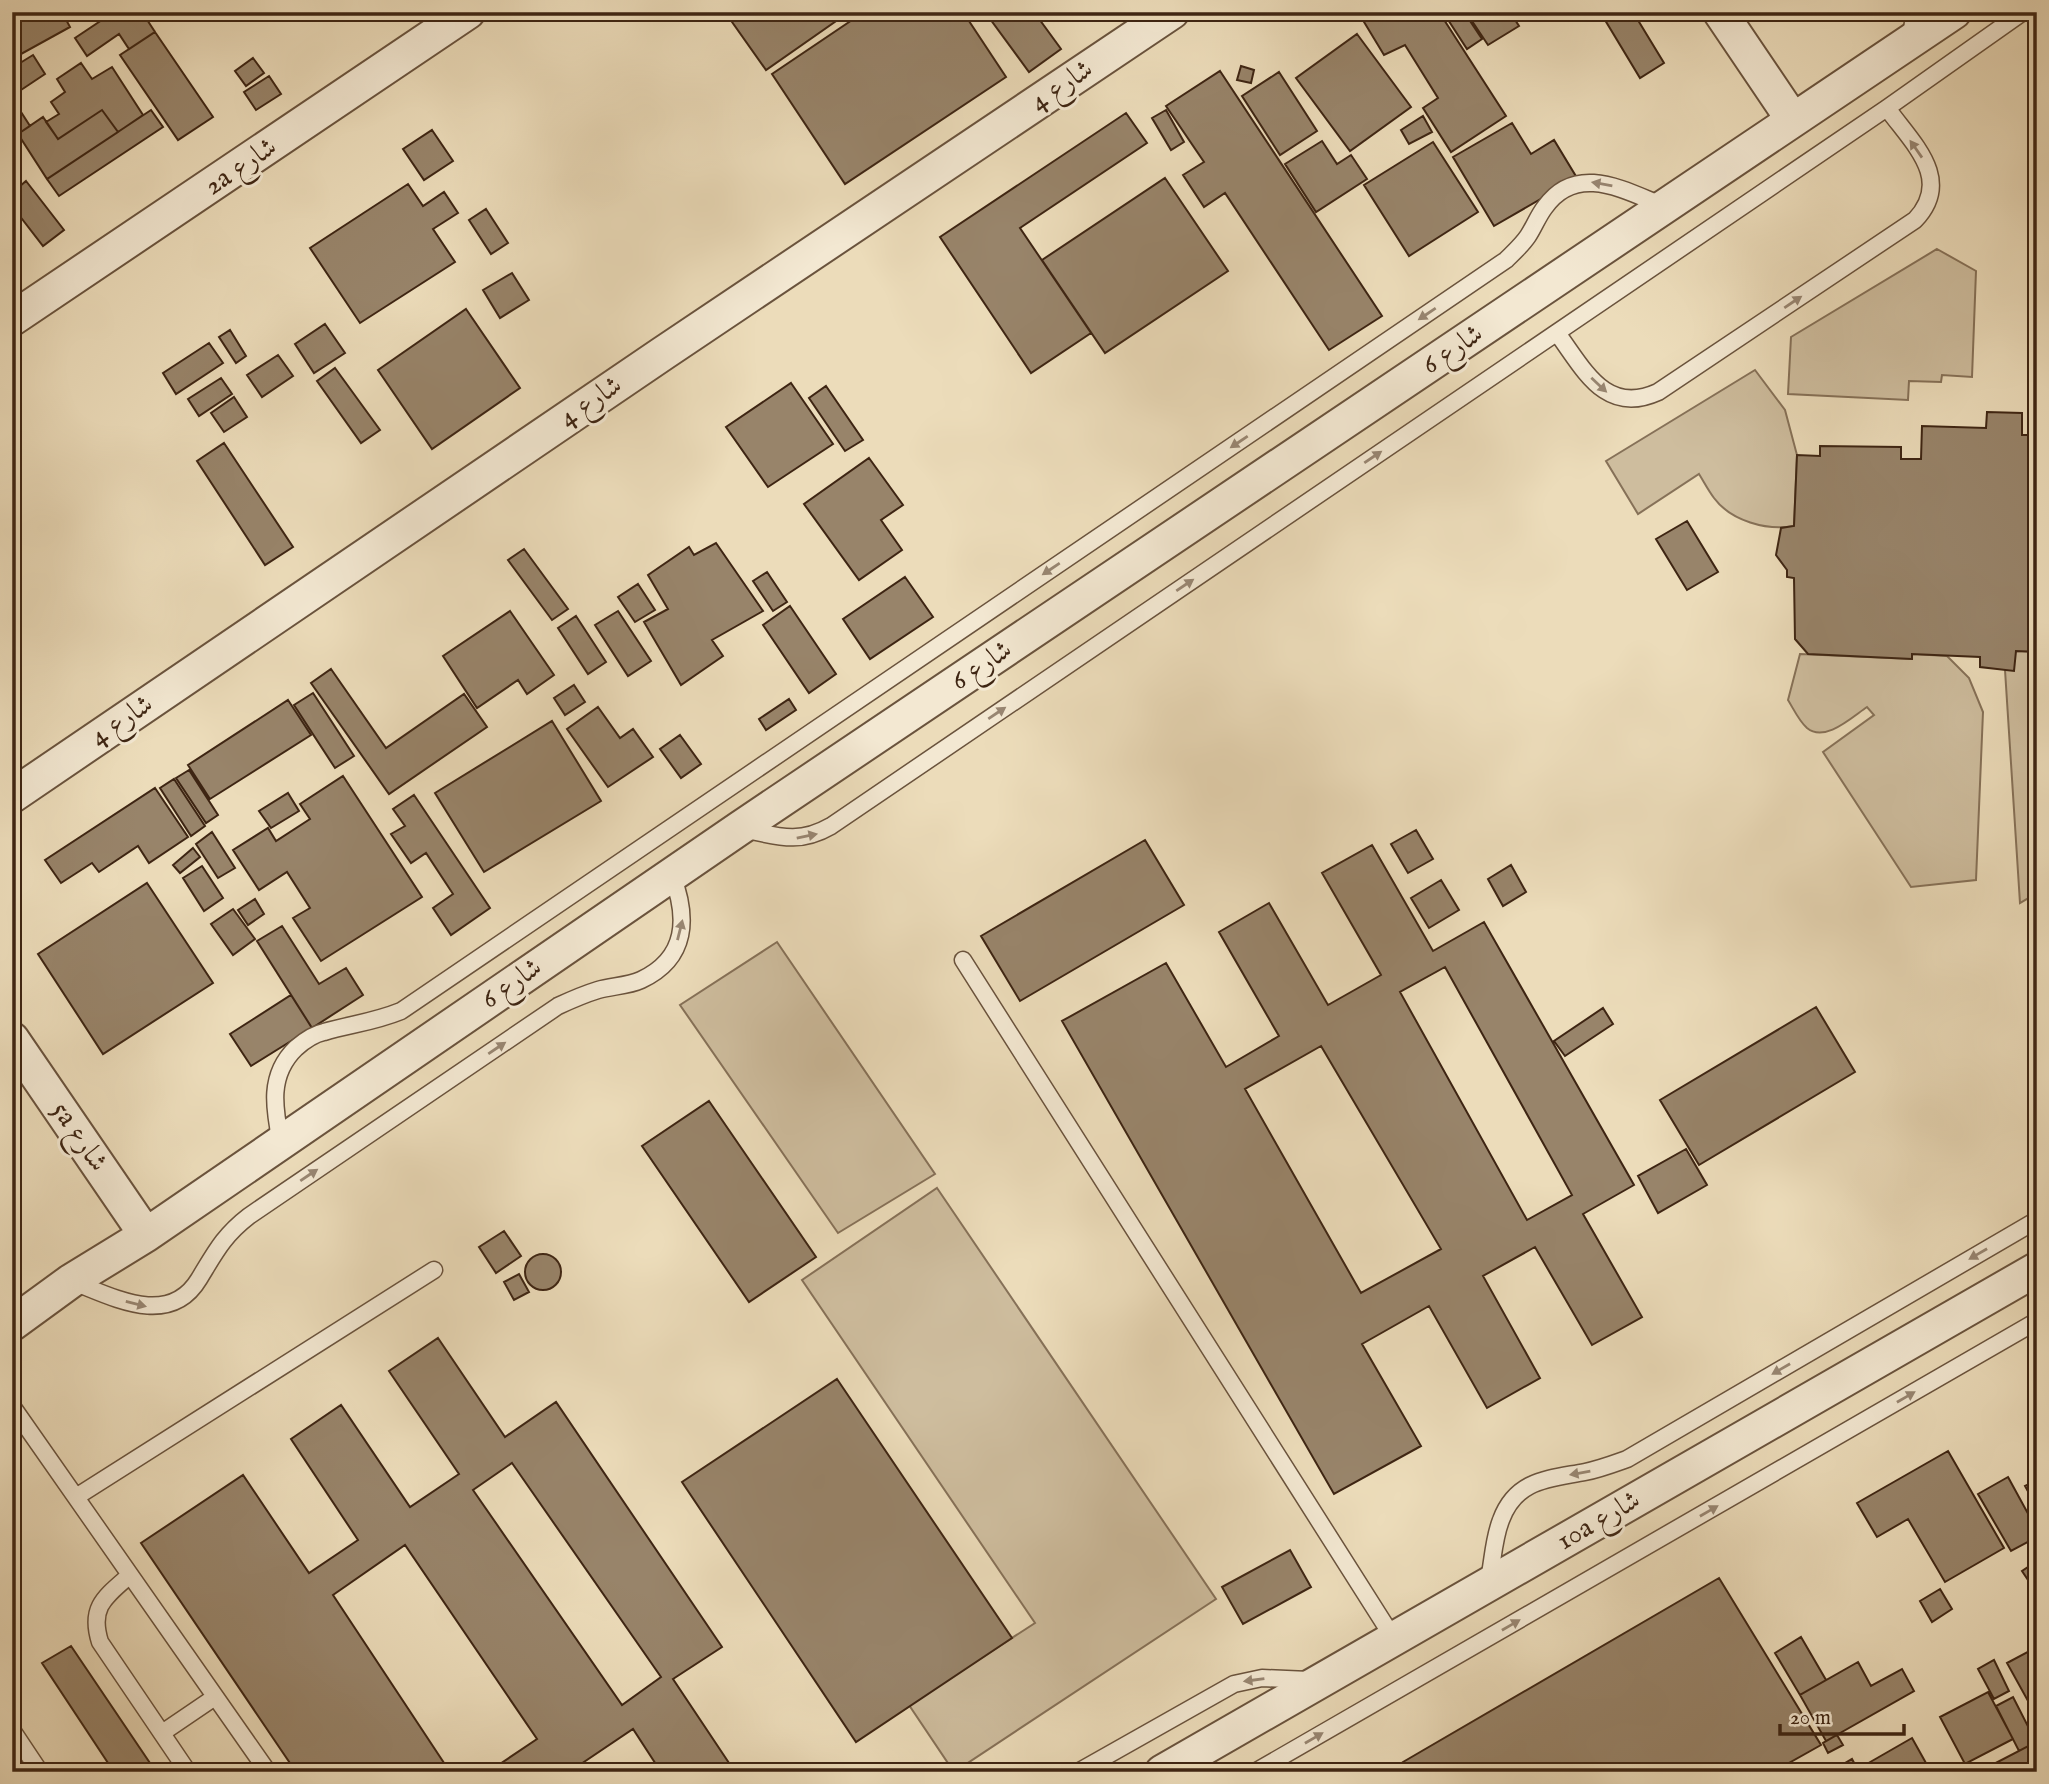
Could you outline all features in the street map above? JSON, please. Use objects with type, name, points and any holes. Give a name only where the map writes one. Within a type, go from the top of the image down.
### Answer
[{"type":"street","name":"2a شارع","points":[[12,319],[468,12]]},
{"type":"street","name":"شارع 4","points":[[12,796],[662,354],[1172,12]]},
{"type":"street","points":[[1720,12],[1793,120]]},
{"type":"street","name":"شارع 6","points":[[12,1324],[740,828],[1666,207],[1793,120],[1912,27],[1954,12]]},
{"type":"street","name":"5a شارع","points":[[12,1039],[146,1235]]},
{"type":"street","name":"10a شارع","points":[[1162,1772],[2037,1269]]},
{"type":"lane","points":[[740,828],[800,839],[816,835],[831,826],[2023,12]]},
{"type":"lane","points":[[1556,332],[1597,385],[1610,395],[1626,400],[1643,399],[1658,392],[1915,220],[1926,209],[1932,194],[1932,178],[1926,163],[1887,107]]},
{"type":"lane","points":[[281,1143],[274,1094],[278,1074],[288,1056],[303,1042],[321,1032],[362,1025],[401,1011],[1506,260],[1529,234],[1545,205],[1558,194],[1572,186],[1588,182],[1605,183],[1666,207]]},
{"type":"lane","points":[[72,1281],[139,1307],[172,1303],[186,1294],[198,1282],[224,1238],[260,1208],[558,1006],[598,990],[638,981],[656,971],[671,957],[680,938],[684,918],[681,898],[672,875]]},
{"type":"lane","points":[[962,960],[1394,1639]]},
{"type":"lane","points":[[1487,1585],[1501,1518],[1512,1501],[1527,1487],[1545,1478],[1586,1472],[1627,1459],[2037,1220]]},
{"type":"lane","points":[[76,1497],[434,1270]]},
{"type":"lane","points":[[1255,1772],[2037,1321]]},
{"type":"lane","points":[[12,1406],[268,1772]]},
{"type":"lane","points":[[130,1575],[106,1597],[97,1611],[95,1627],[100,1642],[188,1772]]},
{"type":"lane","points":[[1078,1772],[1234,1684],[1262,1678],[1322,1679]]},
{"type":"lane","points":[[162,1732],[215,1696]]},
{"type":"lane","points":[[12,1730],[40,1772]]},
{"type":"shaded area","points":[[1937,249],[1976,271],[1972,377],[1942,375],[1941,382],[1909,381],[1908,400],[1788,394],[1791,337]]},
{"type":"shaded area","points":[[1755,370],[1785,410],[1797,455],[1794,526],[1761,525],[1730,513],[1712,495],[1699,474],[1638,514],[1606,461]]},
{"type":"shaded area","points":[[2016,651],[2037,652],[2037,893],[2020,903],[2005,670]]},
{"type":"shaded area","points":[[1800,654],[1911,659],[1912,654],[1947,656],[1969,678],[1983,712],[1976,880],[1911,887],[1823,752],[1874,715],[1867,707],[1830,731],[1814,732],[1807,728],[1788,700]]},
{"type":"shaded area","points":[[777,942],[935,1174],[838,1233],[680,1005]]},
{"type":"shaded area","points":[[937,1188],[1216,1599],[954,1772],[909,1705],[1035,1623],[802,1280]]},
{"type":"building","points":[[12,12],[62,12],[70,27],[12,59]]},
{"type":"building","points":[[114,12],[142,12],[155,32],[129,49],[119,34],[87,56],[75,38]]},
{"type":"building","points":[[725,12],[849,12],[766,70]]},
{"type":"building","points":[[864,12],[963,12],[1006,77],[845,184],[772,74]]},
{"type":"building","points":[[985,12],[1034,12],[1061,49],[1029,72]]},
{"type":"building","points":[[1358,12],[1439,12],[1506,116],[1451,152],[1423,108],[1438,98],[1405,45],[1384,55]]},
{"type":"building","points":[[1443,12],[1464,12],[1482,39],[1467,49]]},
{"type":"building","points":[[1466,12],[1510,12],[1519,26],[1488,45]]},
{"type":"building","points":[[1618,12],[1633,12],[1664,63],[1640,78],[1605,20]]},
{"type":"building","points":[[155,32],[213,117],[178,140],[120,55]]},
{"type":"building","points":[[1357,34],[1411,107],[1350,151],[1296,78]]},
{"type":"building","points":[[33,55],[45,74],[12,96],[12,68]]},
{"type":"building","points":[[253,58],[264,73],[246,86],[235,71]]},
{"type":"building","points":[[81,63],[92,79],[112,67],[143,115],[118,132],[102,110],[58,139],[46,122],[59,114],[51,102],[65,92],[57,79]]},
{"type":"building","points":[[1241,66],[1254,70],[1251,83],[1237,80]]},
{"type":"building","points":[[1220,71],[1382,316],[1329,350],[1225,193],[1204,207],[1183,175],[1204,162],[1166,106]]},
{"type":"building","points":[[1279,72],[1317,131],[1280,155],[1242,96]]},
{"type":"building","points":[[269,76],[281,94],[256,110],[244,92]]},
{"type":"building","points":[[12,98],[30,126],[18,134],[12,126]]},
{"type":"building","points":[[102,110],[118,132],[47,179],[18,134],[43,117],[58,139]]},
{"type":"building","points":[[151,110],[163,127],[59,196],[47,179]]},
{"type":"building","points":[[1166,110],[1184,142],[1171,150],[1152,118]]},
{"type":"building","points":[[1126,113],[1147,143],[1020,228],[1091,333],[1031,373],[940,237]]},
{"type":"building","points":[[1423,116],[1432,132],[1409,144],[1401,130]]},
{"type":"building","points":[[1512,123],[1531,154],[1554,140],[1577,178],[1494,226],[1453,157]]},
{"type":"building","points":[[432,130],[453,161],[424,180],[403,149]]},
{"type":"building","points":[[1322,141],[1337,164],[1351,155],[1367,179],[1316,212],[1285,164]]},
{"type":"building","points":[[1433,142],[1478,212],[1409,256],[1364,185]]},
{"type":"building","points":[[1165,178],[1228,271],[1105,353],[1042,260]]},
{"type":"building","points":[[26,181],[64,230],[43,246],[12,206],[12,193]]},
{"type":"building","points":[[408,184],[423,206],[444,192],[458,213],[433,229],[455,262],[360,323],[310,248]]},
{"type":"building","points":[[486,209],[508,243],[491,254],[469,220]]},
{"type":"building","points":[[512,273],[529,300],[500,318],[483,290]]},
{"type":"building","points":[[466,309],[520,388],[432,449],[378,370]]},
{"type":"building","points":[[325,324],[345,353],[314,373],[295,344]]},
{"type":"building","points":[[230,330],[246,356],[236,363],[219,337]]},
{"type":"building","points":[[209,343],[223,363],[176,394],[163,373]]},
{"type":"building","points":[[278,355],[293,376],[262,397],[247,375]]},
{"type":"building","points":[[335,368],[380,430],[361,443],[317,381]]},
{"type":"building","points":[[221,378],[232,394],[199,416],[188,399]]},
{"type":"building","points":[[791,383],[833,444],[768,487],[726,427]]},
{"type":"building","points":[[826,386],[863,440],[845,451],[809,398]]},
{"type":"building","points":[[234,397],[247,417],[224,432],[211,413]]},
{"type":"building","points":[[1987,412],[2022,413],[2022,435],[2037,435],[2037,652],[2016,651],[2014,671],[1980,667],[1980,657],[1912,654],[1912,659],[1808,654],[1795,639],[1794,578],[1787,577],[1787,570],[1776,555],[1781,528],[1794,526],[1797,455],[1820,456],[1820,446],[1901,447],[1901,459],[1921,459],[1922,426],[1986,428]]},
{"type":"building","points":[[224,443],[293,547],[265,565],[197,461]]},
{"type":"building","points":[[869,458],[903,505],[881,520],[902,550],[859,580],[804,504]]},
{"type":"building","points":[[1687,521],[1718,572],[1687,590],[1656,539]]},
{"type":"building","points":[[716,543],[763,611],[712,640],[723,656],[681,685],[644,622],[668,609],[648,575],[689,547],[694,555]]},
{"type":"building","points":[[524,549],[568,609],[552,620],[508,560]]},
{"type":"building","points":[[767,572],[787,602],[773,611],[753,581]]},
{"type":"building","points":[[905,577],[933,617],[870,659],[843,619]]},
{"type":"building","points":[[638,584],[655,610],[635,622],[618,597]]},
{"type":"building","points":[[790,606],[836,674],[809,693],[763,625]]},
{"type":"building","points":[[510,611],[554,675],[527,694],[518,680],[477,708],[443,656]]},
{"type":"building","points":[[618,611],[651,661],[628,676],[595,625]]},
{"type":"building","points":[[576,616],[606,662],[588,674],[558,628]]},
{"type":"building","points":[[331,669],[386,748],[464,694],[487,727],[389,794],[311,683]]},
{"type":"building","points":[[574,685],[585,702],[565,715],[554,698]]},
{"type":"building","points":[[313,693],[354,756],[335,768],[294,705]]},
{"type":"building","points":[[789,699],[796,710],[766,730],[759,719]]},
{"type":"building","points":[[288,700],[311,735],[210,799],[188,765]]},
{"type":"building","points":[[598,707],[620,738],[633,729],[653,757],[608,787],[567,729]]},
{"type":"building","points":[[552,721],[601,801],[484,872],[435,793]]},
{"type":"building","points":[[680,735],[701,764],[681,778],[660,749]]},
{"type":"building","points":[[189,770],[218,815],[206,823],[176,778]]},
{"type":"building","points":[[343,776],[422,897],[321,961],[293,918],[310,908],[287,872],[259,890],[233,850],[268,828],[276,841],[310,819],[300,804]]},
{"type":"building","points":[[174,779],[205,826],[191,836],[160,788]]},
{"type":"building","points":[[155,788],[188,837],[149,863],[138,846],[99,872],[92,863],[61,883],[45,860]]},
{"type":"building","points":[[288,793],[299,811],[271,828],[259,811]]},
{"type":"building","points":[[414,795],[490,908],[451,935],[433,908],[453,894],[426,853],[411,863],[391,834],[405,826],[393,809]]},
{"type":"building","points":[[1416,830],[1433,859],[1408,873],[1391,844]]},
{"type":"building","points":[[212,832],[235,868],[218,878],[196,844]]},
{"type":"building","points":[[1145,840],[1184,905],[1020,1001],[981,936]]},
{"type":"building","points":[[1372,845],[1433,951],[1484,922],[1634,1185],[1583,1214],[1642,1317],[1592,1345],[1535,1247],[1483,1276],[1540,1378],[1487,1408],[1429,1306],[1362,1344],[1421,1446],[1334,1494],[1062,1021],[1166,963],[1226,1067],[1279,1036],[1219,932],[1269,903],[1328,1005],[1381,975],[1322,873]],"holes":[[[1445,967],[1572,1195],[1527,1220],[1400,992]],[[1321,1046],[1441,1249],[1361,1293],[1245,1089]]]},
{"type":"building","points":[[193,848],[200,857],[180,873],[173,865]]},
{"type":"building","points":[[1511,865],[1526,892],[1503,906],[1488,879]]},
{"type":"building","points":[[202,866],[223,898],[204,911],[183,878]]},
{"type":"building","points":[[1441,880],[1459,910],[1429,928],[1411,898]]},
{"type":"building","points":[[147,883],[213,983],[103,1054],[38,954]]},
{"type":"building","points":[[255,899],[264,914],[248,925],[238,910]]},
{"type":"building","points":[[233,909],[255,939],[233,955],[211,924]]},
{"type":"building","points":[[282,926],[319,984],[346,968],[363,995],[312,1028],[257,941]]},
{"type":"building","points":[[291,995],[312,1028],[251,1066],[230,1034]]},
{"type":"building","points":[[1816,1007],[1855,1072],[1699,1165],[1660,1100]]},
{"type":"building","points":[[1603,1008],[1613,1024],[1565,1056],[1554,1041]]},
{"type":"building","points":[[709,1101],[816,1257],[749,1302],[642,1146]]},
{"type":"building","points":[[1686,1149],[1707,1185],[1658,1213],[1638,1176]]},
{"type":"building","points":[[504,1231],[521,1256],[496,1273],[479,1247]]},
{"type":"building","points":[[543,1254],[556,1259],[561,1272],[556,1285],[543,1290],[530,1285],[525,1272],[530,1259]]},
{"type":"building","points":[[519,1274],[529,1292],[514,1300],[504,1282]]},
{"type":"building","points":[[438,1338],[505,1437],[556,1402],[722,1647],[673,1679],[735,1772],[661,1772],[633,1729],[581,1764],[586,1772],[488,1772],[537,1739],[405,1545],[333,1595],[450,1772],[296,1772],[141,1543],[243,1475],[309,1573],[358,1540],[291,1439],[341,1405],[410,1507],[459,1474],[389,1371]],"holes":[[[512,1463],[661,1677],[622,1705],[473,1490]]]},
{"type":"building","points":[[837,1379],[1012,1638],[856,1742],[682,1482]]},
{"type":"building","points":[[1948,1451],[2004,1548],[1945,1582],[1908,1519],[1877,1537],[1857,1503]]},
{"type":"building","points":[[2008,1477],[2037,1530],[2037,1537],[2011,1551],[1978,1494]]},
{"type":"building","points":[[2037,1480],[2037,1508],[2025,1486]]},
{"type":"building","points":[[1290,1550],[1311,1587],[1243,1624],[1222,1587]]},
{"type":"building","points":[[2037,1561],[2037,1591],[2036,1592],[2022,1571]]},
{"type":"building","points":[[1719,1578],[1821,1745],[1773,1772],[1409,1772],[1403,1762]]},
{"type":"building","points":[[1940,1589],[1952,1609],[1932,1622],[1920,1601]]},
{"type":"building","points":[[1801,1637],[1826,1680],[1800,1695],[1775,1653]]},
{"type":"building","points":[[71,1646],[156,1772],[114,1772],[42,1663]]},
{"type":"building","points":[[2037,1647],[2037,1696],[2028,1701],[2007,1663]]},
{"type":"building","points":[[1994,1660],[2009,1691],[1994,1699],[1978,1669]]},
{"type":"building","points":[[1858,1662],[1871,1686],[1902,1669],[1914,1691],[1826,1741],[1800,1695]]},
{"type":"building","points":[[1988,1692],[2013,1739],[1965,1764],[1940,1717]]},
{"type":"building","points":[[2013,1697],[2036,1742],[2019,1751],[1996,1706]]},
{"type":"building","points":[[1837,1735],[1843,1745],[1828,1753],[1823,1743]]},
{"type":"building","points":[[1912,1738],[1931,1772],[1869,1772],[1865,1765]]},
{"type":"building","points":[[2036,1742],[2037,1772],[1991,1772],[1988,1767]]},
{"type":"building","points":[[1852,1759],[1859,1772],[1830,1772]]}]
